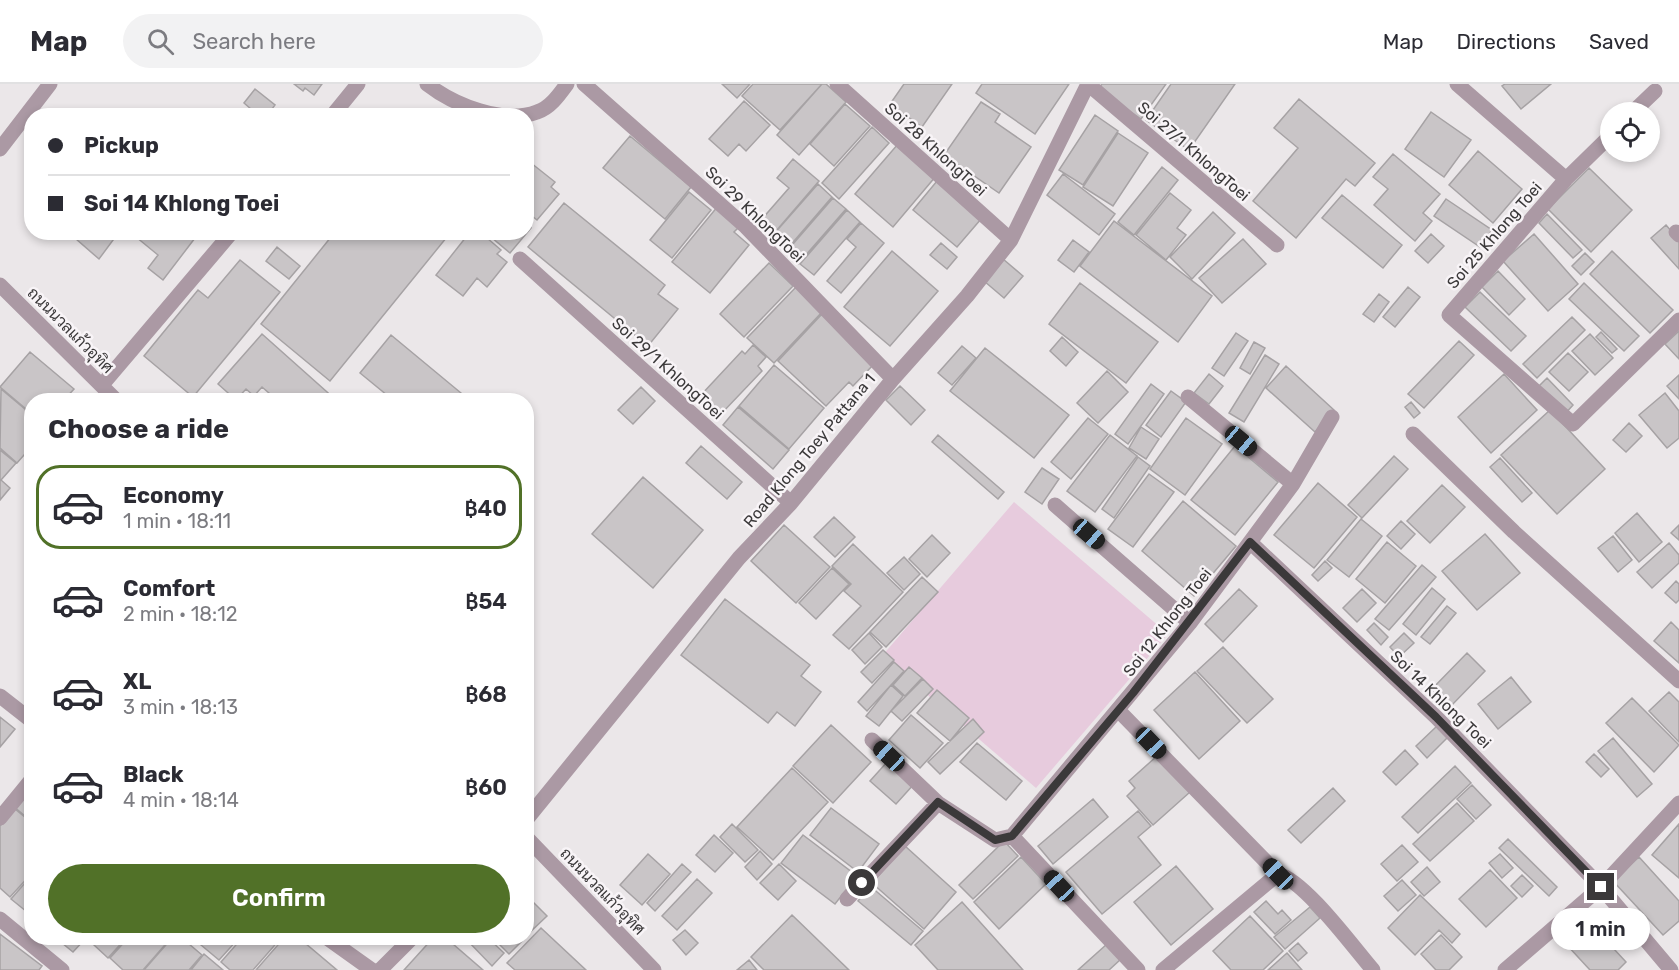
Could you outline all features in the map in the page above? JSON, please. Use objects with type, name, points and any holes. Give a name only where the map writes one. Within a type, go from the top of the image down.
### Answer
[{"type":"street","points":[[32,108],[50,84]]},
{"type":"street","points":[[338,108],[358,84]]},
{"type":"street","points":[[427,84],[452,99],[474,108]]},
{"type":"street","points":[[534,113],[553,102],[567,84]]},
{"type":"street","name":"Soi 29 KhlongToei","points":[[584,84],[746,227],[893,379]]},
{"type":"street","name":"Soi 28 KhlongToei","points":[[837,84],[1011,240]]},
{"type":"street","name":"Road Klong Toey Pattana 1","points":[[534,810],[739,558],[791,503],[893,379],[967,296],[1011,240],[1088,84]]},
{"type":"street","name":"Soi 27/1 KhlongToei","points":[[1088,84],[1277,245]]},
{"type":"street","name":"Soi 25 Khlong Toei","points":[[1456,84],[1566,179],[1449,315],[1573,424],[1679,320]]},
{"type":"street","points":[[1641,102],[1653,86]]},
{"type":"street","points":[[0,149],[24,118]]},
{"type":"street","points":[[1566,179],[1600,146]]},
{"type":"street","points":[[102,385],[225,240]]},
{"type":"street","name":"Soi 29/1 KhlongToei","points":[[520,259],[791,503]]},
{"type":"street","name":"ถนนนวลแก้วอุทิศ","points":[[0,285],[109,393]]},
{"type":"street","points":[[1188,397],[1293,484]]},
{"type":"street","name":"Soi 12 Khlong Toei","points":[[1012,836],[1119,711],[1190,623],[1293,484],[1332,417]]},
{"type":"street","points":[[1413,434],[1514,532],[1679,681]]},
{"type":"street","points":[[1055,505],[1190,623]]},
{"type":"street","name":"Soi 14 Khlong Toei","points":[[1250,542],[1436,717],[1601,887],[1671,970]]},
{"type":"street","points":[[0,696],[24,715]]},
{"type":"street","points":[[1119,711],[1278,874],[1287,877],[1302,888],[1373,970]]},
{"type":"street","points":[[872,740],[938,802],[995,840],[1012,836],[1138,970]]},
{"type":"street","points":[[0,818],[24,789]]},
{"type":"street","points":[[847,899],[938,802]]},
{"type":"street","points":[[1505,970],[1601,887],[1679,803]]},
{"type":"street","name":"ถนนนวลแก้วอุทิศ","points":[[534,845],[654,970]]},
{"type":"street","points":[[1163,970],[1278,874]]},
{"type":"street","points":[[0,919],[24,939]]},
{"type":"street","points":[[32,945],[62,970]]},
{"type":"street","points":[[337,945],[372,970]]},
{"type":"street","points":[[380,970],[405,945]]},
{"type":"shaded area","points":[[1014,502],[1168,634],[1036,788],[882,656]]},
{"type":"building","points":[[294,84],[322,84],[314,95]]},
{"type":"building","points":[[722,84],[750,84],[737,98]]},
{"type":"building","points":[[753,84],[822,84],[780,130],[742,96]]},
{"type":"building","points":[[822,84],[826,84],[846,102],[799,155],[777,135]]},
{"type":"building","points":[[904,84],[952,84],[922,127],[890,104]]},
{"type":"building","points":[[982,84],[1069,84],[1035,134],[976,93]]},
{"type":"building","points":[[1102,84],[1166,84],[1141,119],[1098,89]]},
{"type":"building","points":[[1171,84],[1235,84],[1189,150],[1146,120]]},
{"type":"building","points":[[1505,84],[1551,84],[1521,109],[1502,86]]},
{"type":"building","points":[[255,89],[275,105],[273,108],[250,108],[244,103]]},
{"type":"building","points":[[1299,99],[1375,163],[1355,186],[1346,179],[1296,238],[1253,201],[1298,148],[1274,128]]},
{"type":"building","points":[[744,101],[770,125],[746,151],[739,144],[728,156],[709,139]]},
{"type":"building","points":[[981,102],[1000,114],[995,122],[1031,147],[999,193],[944,155]]},
{"type":"building","points":[[845,104],[870,126],[834,166],[810,144]]},
{"type":"building","points":[[1431,112],[1471,140],[1444,177],[1405,149]]},
{"type":"building","points":[[1095,115],[1118,131],[1083,185],[1059,170]]},
{"type":"building","points":[[872,127],[889,143],[839,199],[822,183]]},
{"type":"building","points":[[1118,133],[1148,153],[1113,206],[1083,187]]},
{"type":"building","points":[[630,136],[691,187],[665,219],[603,168]]},
{"type":"building","points":[[898,144],[936,176],[893,227],[855,194]]},
{"type":"building","points":[[1478,151],[1522,189],[1493,223],[1449,185]]},
{"type":"building","points":[[1393,154],[1440,194],[1423,213],[1432,221],[1415,241],[1374,205],[1388,189],[1373,177]]},
{"type":"building","points":[[793,159],[819,181],[776,231],[762,219],[789,188],[777,178]]},
{"type":"building","points":[[534,165],[555,182],[551,187],[559,194],[537,220],[534,218]]},
{"type":"building","points":[[1162,167],[1178,180],[1134,235],[1118,222]]},
{"type":"building","points":[[1589,168],[1632,210],[1591,252],[1548,209]]},
{"type":"building","points":[[1063,174],[1115,214],[1099,235],[1047,195]]},
{"type":"building","points":[[937,181],[981,219],[957,247],[913,210]]},
{"type":"building","points":[[818,184],[832,197],[788,248],[773,235]]},
{"type":"building","points":[[689,192],[711,210],[672,258],[650,240]]},
{"type":"building","points":[[1170,193],[1191,210],[1177,228],[1186,235],[1166,260],[1136,235]]},
{"type":"building","points":[[1342,195],[1402,245],[1383,268],[1322,218]]},
{"type":"building","points":[[833,198],[846,209],[798,264],[786,252]]},
{"type":"building","points":[[1446,199],[1492,230],[1480,247],[1434,216]]},
{"type":"building","points":[[564,203],[665,285],[658,294],[678,309],[648,346],[528,247]]},
{"type":"building","points":[[718,206],[741,225],[734,232],[749,245],[710,293],[672,262]]},
{"type":"building","points":[[847,210],[860,222],[814,275],[800,264]]},
{"type":"building","points":[[1213,212],[1235,233],[1192,279],[1170,257]]},
{"type":"building","points":[[1547,214],[1582,250],[1573,258],[1539,223]]},
{"type":"building","points":[[1114,221],[1212,296],[1178,342],[1080,266]]},
{"type":"building","points":[[861,223],[884,243],[841,293],[827,281],[856,247],[847,239]]},
{"type":"building","points":[[1666,225],[1679,240],[1679,269],[1651,238]]},
{"type":"building","points":[[1431,234],[1444,246],[1428,263],[1415,251]]},
{"type":"building","points":[[1534,234],[1578,284],[1548,311],[1503,261]]},
{"type":"building","points":[[1243,239],[1266,264],[1222,303],[1199,278]]},
{"type":"building","points":[[77,240],[113,240],[99,259]]},
{"type":"building","points":[[140,240],[193,240],[163,280],[148,268],[158,255]]},
{"type":"building","points":[[329,240],[445,240],[330,381],[261,324]]},
{"type":"building","points":[[464,240],[489,240],[501,250],[497,254],[507,262],[487,287],[477,278],[463,296],[436,275]]},
{"type":"building","points":[[495,240],[521,240],[510,253]]},
{"type":"building","points":[[1073,240],[1089,252],[1074,272],[1058,260]]},
{"type":"building","points":[[941,243],[957,257],[947,269],[930,255]]},
{"type":"building","points":[[277,247],[300,266],[289,279],[266,261]]},
{"type":"building","points":[[892,251],[938,291],[890,346],[844,307]]},
{"type":"building","points":[[1612,251],[1673,310],[1650,333],[1590,274]]},
{"type":"building","points":[[1585,253],[1594,262],[1581,275],[1572,266]]},
{"type":"building","points":[[1003,259],[1023,276],[1004,298],[984,281]]},
{"type":"building","points":[[240,260],[280,292],[196,393],[188,393],[144,356],[198,290],[208,298]]},
{"type":"building","points":[[769,263],[793,286],[744,337],[720,314]]},
{"type":"building","points":[[1498,271],[1525,299],[1509,315],[1482,287]]},
{"type":"building","points":[[1080,283],[1158,342],[1126,383],[1049,324]]},
{"type":"building","points":[[1584,283],[1639,336],[1624,351],[1569,299]]},
{"type":"building","points":[[797,286],[823,311],[774,363],[747,338]]},
{"type":"building","points":[[1408,287],[1420,297],[1395,327],[1383,317]]},
{"type":"building","points":[[1480,292],[1526,336],[1511,351],[1465,307]]},
{"type":"building","points":[[1379,294],[1389,302],[1374,322],[1363,314]]},
{"type":"building","points":[[822,314],[874,364],[853,386],[849,382],[826,406],[778,361]]},
{"type":"building","points":[[1572,317],[1585,330],[1537,378],[1523,364]]},
{"type":"building","points":[[1679,331],[1679,359],[1665,344]]},
{"type":"building","points":[[1601,332],[1617,349],[1612,353],[1596,337]]},
{"type":"building","points":[[1236,333],[1248,341],[1224,376],[1212,368]]},
{"type":"building","points":[[262,334],[328,393],[269,393],[262,387],[257,393],[251,393],[246,389],[242,393],[228,393],[218,384]]},
{"type":"building","points":[[1590,334],[1613,358],[1595,375],[1572,351]]},
{"type":"building","points":[[391,335],[461,393],[384,393],[360,373]]},
{"type":"building","points":[[1062,337],[1078,352],[1066,366],[1050,351]]},
{"type":"building","points":[[1459,341],[1474,355],[1424,408],[1408,394]]},
{"type":"building","points":[[1254,342],[1265,348],[1250,374],[1240,368]]},
{"type":"building","points":[[753,345],[766,357],[758,366],[762,371],[721,414],[701,395],[742,351],[745,354]]},
{"type":"building","points":[[962,346],[976,358],[952,385],[938,373]]},
{"type":"building","points":[[985,348],[1069,415],[1034,458],[950,391]]},
{"type":"building","points":[[30,352],[74,389],[70,393],[24,393],[24,407],[0,387]]},
{"type":"building","points":[[1568,353],[1588,372],[1569,391],[1549,372]]},
{"type":"building","points":[[1265,355],[1279,364],[1244,422],[1229,413]]},
{"type":"building","points":[[774,365],[824,408],[789,449],[739,406]]},
{"type":"building","points":[[1286,366],[1334,410],[1315,432],[1266,388]]},
{"type":"building","points":[[1107,371],[1128,392],[1098,423],[1077,403]]},
{"type":"building","points":[[1209,374],[1223,386],[1209,404],[1194,393]]},
{"type":"building","points":[[1504,374],[1537,410],[1491,453],[1458,417]]},
{"type":"building","points":[[1679,375],[1679,399],[1667,386]]},
{"type":"building","points":[[1547,378],[1573,405],[1565,414],[1538,387]]},
{"type":"building","points":[[1151,384],[1164,394],[1128,444],[1115,434]]},
{"type":"building","points":[[900,386],[925,410],[911,425],[886,400]]},
{"type":"building","points":[[641,387],[655,401],[633,424],[618,410]]},
{"type":"building","points":[[1,389],[24,408],[24,455],[17,463],[0,448]]},
{"type":"building","points":[[1171,391],[1186,402],[1161,437],[1146,425]]},
{"type":"building","points":[[1665,393],[1679,411],[1679,438],[1667,448],[1639,415]]},
{"type":"building","points":[[1411,402],[1420,413],[1414,418],[1405,407]]},
{"type":"building","points":[[738,407],[789,450],[773,469],[723,425]]},
{"type":"building","points":[[1550,410],[1605,469],[1557,514],[1501,455]]},
{"type":"building","points":[[1088,418],[1108,434],[1071,479],[1051,462]]},
{"type":"building","points":[[1186,418],[1222,444],[1185,495],[1150,469]]},
{"type":"building","points":[[1629,423],[1642,436],[1626,452],[1613,440]]},
{"type":"building","points":[[1141,427],[1159,439],[1146,459],[1129,448]]},
{"type":"building","points":[[938,435],[1004,492],[998,499],[932,442]]},
{"type":"building","points":[[1110,435],[1137,456],[1095,512],[1067,491]]},
{"type":"building","points":[[701,446],[742,482],[727,499],[686,463]]},
{"type":"building","points":[[1235,446],[1278,482],[1235,535],[1191,500]]},
{"type":"building","points":[[0,450],[16,463],[1,480],[10,488],[0,500]]},
{"type":"building","points":[[1394,456],[1408,469],[1362,518],[1348,505]]},
{"type":"building","points":[[1138,457],[1150,466],[1114,518],[1102,509]]},
{"type":"building","points":[[1500,458],[1532,493],[1522,502],[1490,467]]},
{"type":"building","points":[[1042,468],[1059,479],[1042,504],[1025,492]]},
{"type":"building","points":[[1149,474],[1174,492],[1133,547],[1108,529]]},
{"type":"building","points":[[643,477],[703,530],[653,588],[592,534]]},
{"type":"building","points":[[1318,483],[1357,517],[1314,568],[1274,535]]},
{"type":"building","points":[[1442,485],[1465,507],[1430,543],[1407,521]]},
{"type":"building","points":[[1183,501],[1236,546],[1194,596],[1142,551]]},
{"type":"building","points":[[1637,513],[1662,542],[1639,562],[1615,533]]},
{"type":"building","points":[[834,517],[855,537],[835,557],[814,537]]},
{"type":"building","points":[[1361,519],[1382,536],[1349,577],[1327,560]]},
{"type":"building","points":[[1401,521],[1415,534],[1401,549],[1387,536]]},
{"type":"building","points":[[784,525],[830,567],[796,603],[751,561]]},
{"type":"building","points":[[1679,525],[1679,540],[1671,533]]},
{"type":"building","points":[[1485,534],[1520,573],[1477,610],[1442,571]]},
{"type":"building","points":[[932,535],[950,553],[927,577],[909,559]]},
{"type":"building","points":[[1613,536],[1632,560],[1618,572],[1598,548]]},
{"type":"building","points":[[1387,542],[1416,566],[1385,603],[1356,579]]},
{"type":"building","points":[[1669,543],[1679,555],[1679,563],[1652,588],[1637,572]]},
{"type":"building","points":[[853,544],[903,592],[849,649],[833,635],[861,606],[844,591],[851,584],[832,566]]},
{"type":"building","points":[[904,557],[920,574],[904,590],[887,573]]},
{"type":"building","points":[[1325,561],[1332,568],[1318,581],[1312,575]]},
{"type":"building","points":[[1422,565],[1436,577],[1389,630],[1375,619]]},
{"type":"building","points":[[832,568],[849,584],[816,619],[799,603]]},
{"type":"building","points":[[922,577],[938,592],[886,647],[870,632]]},
{"type":"building","points":[[1676,581],[1679,584],[1679,600],[1676,603],[1665,593]]},
{"type":"building","points":[[1432,588],[1445,599],[1416,635],[1403,624]]},
{"type":"building","points":[[1239,589],[1257,606],[1223,642],[1205,624]]},
{"type":"building","points":[[1362,589],[1376,603],[1357,622],[1343,608]]},
{"type":"building","points":[[725,599],[810,665],[801,676],[821,692],[795,726],[777,712],[768,723],[681,655]]},
{"type":"building","points":[[1447,606],[1456,613],[1430,644],[1421,637]]},
{"type":"building","points":[[1671,622],[1679,630],[1679,663],[1654,641]]},
{"type":"building","points":[[1374,623],[1388,637],[1381,645],[1367,630]]},
{"type":"building","points":[[869,633],[882,647],[865,664],[852,650]]},
{"type":"building","points":[[1404,633],[1414,643],[1399,657],[1390,647]]},
{"type":"building","points":[[1223,647],[1273,699],[1247,723],[1197,671]]},
{"type":"building","points":[[883,650],[894,660],[872,683],[861,672]]},
{"type":"building","points":[[1467,653],[1485,671],[1449,708],[1431,690]]},
{"type":"building","points":[[894,662],[904,671],[867,711],[858,702]]},
{"type":"building","points":[[909,667],[922,678],[905,696],[893,685]]},
{"type":"building","points":[[1195,672],[1240,721],[1199,759],[1154,710]]},
{"type":"building","points":[[1511,677],[1531,702],[1498,729],[1478,704]]},
{"type":"building","points":[[923,679],[933,689],[902,721],[891,711]]},
{"type":"building","points":[[891,685],[903,696],[879,726],[866,716]]},
{"type":"building","points":[[937,690],[969,718],[950,741],[917,713]]},
{"type":"building","points":[[1669,692],[1679,702],[1679,742],[1649,711]]},
{"type":"building","points":[[1632,698],[1679,745],[1654,772],[1606,723]]},
{"type":"building","points":[[911,715],[943,743],[920,768],[889,740]]},
{"type":"building","points":[[0,717],[15,729],[0,747]]},
{"type":"building","points":[[973,719],[984,732],[940,774],[928,762]]},
{"type":"building","points":[[831,725],[871,762],[833,803],[793,766]]},
{"type":"building","points":[[1437,726],[1448,737],[1427,758],[1416,746]]},
{"type":"building","points":[[1613,738],[1652,784],[1637,797],[1598,751]]},
{"type":"building","points":[[977,743],[1022,781],[1006,800],[960,762]]},
{"type":"building","points":[[1405,750],[1418,764],[1396,785],[1383,772]]},
{"type":"building","points":[[1594,754],[1609,769],[1601,777],[1586,762]]},
{"type":"building","points":[[1157,756],[1190,792],[1153,825],[1127,796],[1135,788],[1129,781]]},
{"type":"building","points":[[888,761],[914,784],[896,804],[870,781]]},
{"type":"building","points":[[1455,766],[1471,783],[1418,833],[1402,817]]},
{"type":"building","points":[[792,768],[828,802],[773,860],[737,827]]},
{"type":"building","points":[[1472,785],[1491,805],[1476,819],[1457,799]]},
{"type":"building","points":[[1333,788],[1345,801],[1301,843],[1288,830]]},
{"type":"building","points":[[24,792],[24,815],[12,805]]},
{"type":"building","points":[[1093,799],[1108,817],[1053,864],[1038,846]]},
{"type":"building","points":[[1457,803],[1474,821],[1430,861],[1413,844]]},
{"type":"building","points":[[831,808],[879,844],[858,872],[810,835]]},
{"type":"building","points":[[15,809],[24,816],[24,882],[10,897],[0,888],[0,826]]},
{"type":"building","points":[[1138,811],[1151,826],[1138,837],[1161,865],[1102,914],[1066,872]]},
{"type":"building","points":[[732,824],[758,850],[745,862],[720,837]]},
{"type":"building","points":[[1679,824],[1679,878],[1652,855]]},
{"type":"building","points":[[714,835],[733,853],[715,872],[696,855]]},
{"type":"building","points":[[803,835],[857,876],[835,904],[781,863]]},
{"type":"building","points":[[1508,839],[1557,887],[1549,896],[1499,848]]},
{"type":"building","points":[[1004,841],[1018,856],[973,899],[959,885]]},
{"type":"building","points":[[1402,845],[1418,862],[1397,881],[1381,864]]},
{"type":"building","points":[[905,846],[956,892],[924,929],[872,883]]},
{"type":"building","points":[[760,851],[772,864],[757,880],[745,867]]},
{"type":"building","points":[[648,854],[670,874],[642,905],[620,885]]},
{"type":"building","points":[[1500,854],[1513,868],[1502,878],[1489,863]]},
{"type":"building","points":[[1021,857],[1046,884],[999,929],[974,902]]},
{"type":"building","points":[[1639,857],[1679,901],[1679,921],[1663,935],[1613,881]]},
{"type":"building","points":[[682,864],[691,872],[655,911],[647,903]]},
{"type":"building","points":[[779,864],[796,881],[778,900],[760,883]]},
{"type":"building","points":[[1176,866],[1213,909],[1171,945],[1134,902]]},
{"type":"building","points":[[1427,867],[1440,882],[1424,896],[1411,882]]},
{"type":"building","points":[[1490,870],[1517,898],[1486,927],[1459,899]]},
{"type":"building","points":[[1522,875],[1533,886],[1522,897],[1511,886]]},
{"type":"building","points":[[697,879],[712,893],[677,930],[662,916]]},
{"type":"building","points":[[1402,880],[1416,895],[1398,911],[1384,896]]},
{"type":"building","points":[[24,884],[24,910],[11,899]]},
{"type":"building","points":[[870,886],[923,931],[911,945],[858,901]]},
{"type":"building","points":[[1420,895],[1460,934],[1452,943],[1439,930],[1415,955],[1388,928]]},
{"type":"building","points":[[1266,901],[1278,914],[1282,910],[1291,920],[1275,934],[1254,912]]},
{"type":"building","points":[[962,902],[1023,970],[938,970],[915,945]]},
{"type":"building","points":[[534,903],[547,916],[534,928]]},
{"type":"building","points":[[1310,907],[1320,918],[1285,949],[1274,937]]},
{"type":"building","points":[[792,915],[849,970],[764,970],[751,957]]},
{"type":"building","points":[[1250,916],[1283,951],[1263,970],[1231,970],[1213,951]]},
{"type":"building","points":[[1589,922],[1626,962],[1618,970],[1590,970],[1566,944]]},
{"type":"building","points":[[541,928],[586,970],[515,970],[507,963],[524,945],[534,945],[534,935]]},
{"type":"building","points":[[685,930],[698,943],[686,955],[673,940]]},
{"type":"building","points":[[0,934],[42,966],[39,970],[0,970]]},
{"type":"building","points":[[1441,935],[1462,957],[1449,970],[1436,970],[1421,954]]},
{"type":"building","points":[[1298,943],[1307,953],[1298,961],[1289,951]]},
{"type":"building","points":[[1107,944],[1121,959],[1109,970],[1078,970]]},
{"type":"building","points":[[64,945],[80,945],[73,952]]},
{"type":"building","points":[[94,945],[120,945],[108,958]]},
{"type":"building","points":[[122,945],[165,945],[143,970],[123,970],[110,958]]},
{"type":"building","points":[[166,945],[190,945],[202,955],[189,970],[144,970]]},
{"type":"building","points":[[201,945],[233,945],[219,960]]},
{"type":"building","points":[[236,945],[275,945],[253,970],[230,970],[221,962]]},
{"type":"building","points":[[278,945],[307,945],[337,970],[256,970]]},
{"type":"building","points":[[427,945],[454,945],[483,970],[404,970]]},
{"type":"building","points":[[472,945],[495,945],[504,953],[492,966]]},
{"type":"building","points":[[500,945],[518,945],[509,954]]},
{"type":"building","points":[[1287,953],[1302,970],[1268,970]]},
{"type":"building","points":[[204,954],[223,970],[191,970]]},
{"type":"building","points":[[749,960],[757,970],[737,970]]},
{"type":"route","points":[[862,883],[938,802],[995,840],[1012,836],[1119,711],[1190,623],[1250,542],[1436,717],[1601,887]]}]
